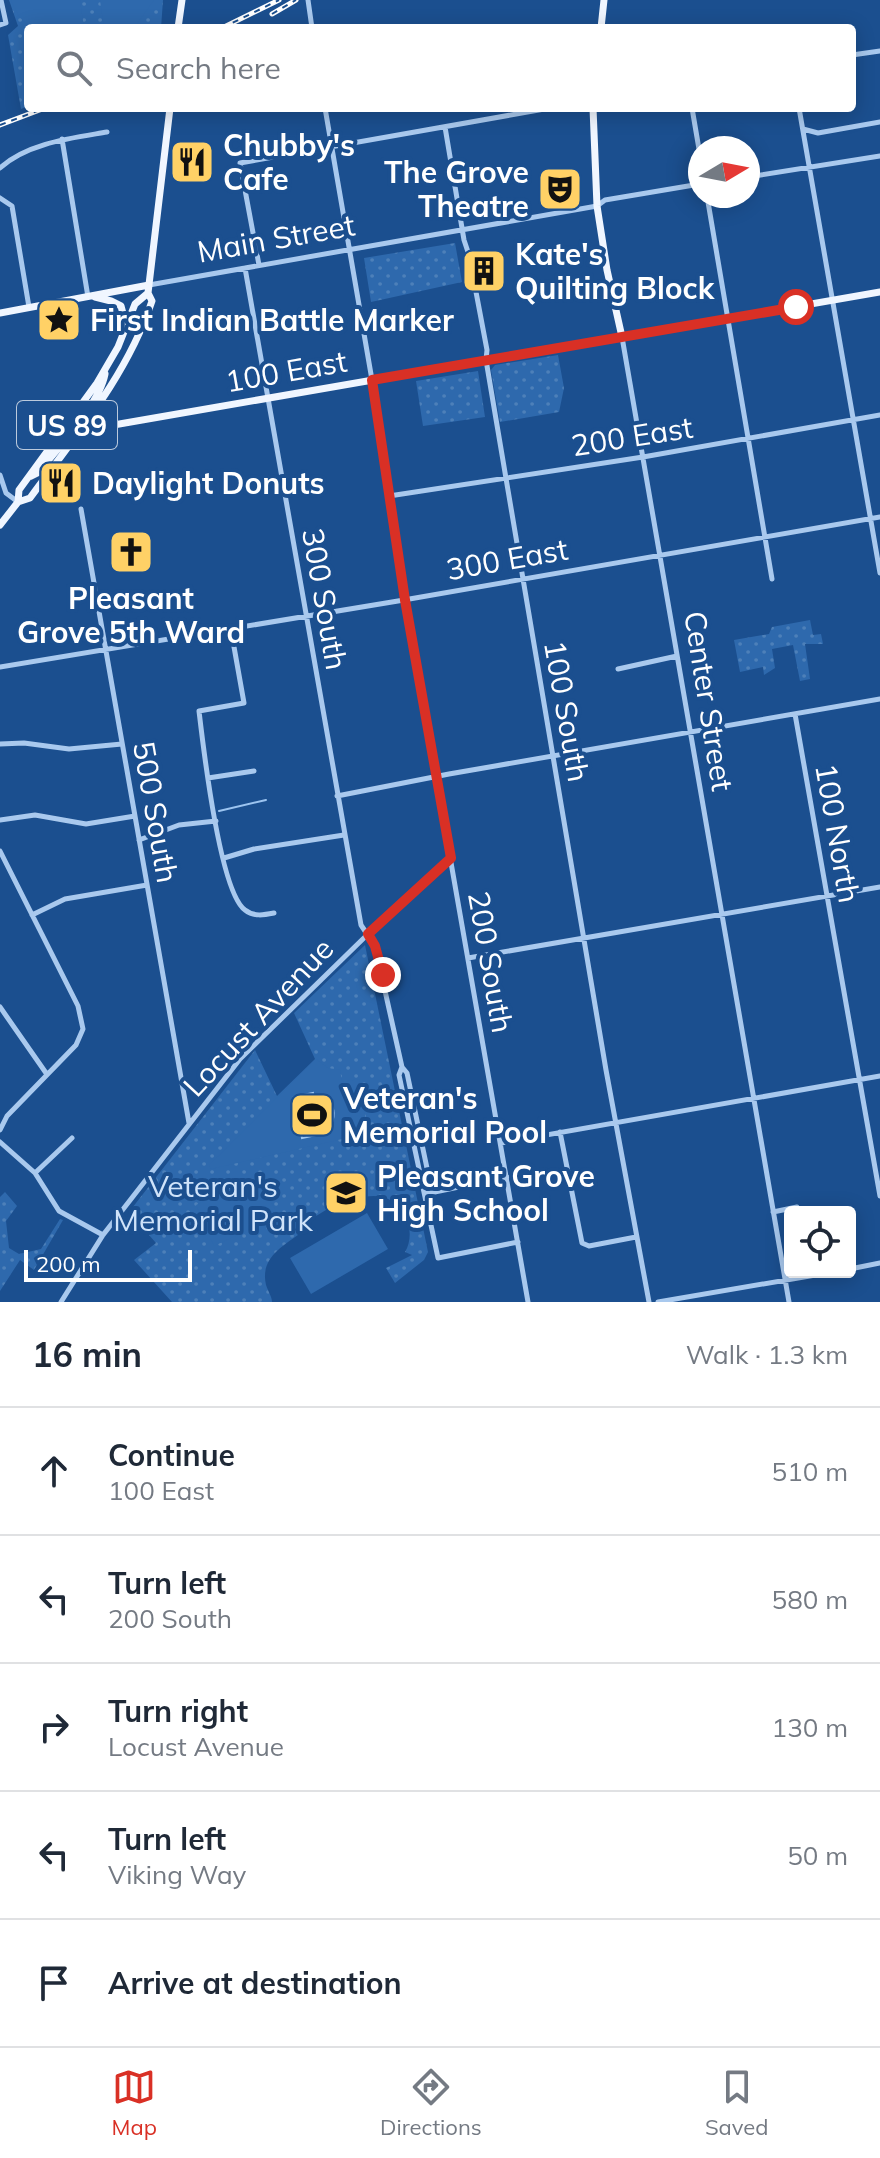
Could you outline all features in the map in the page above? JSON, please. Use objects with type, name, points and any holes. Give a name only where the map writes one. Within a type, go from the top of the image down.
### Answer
[{"type":"main road","points":[[179,24],[182,0]]},
{"type":"main road","points":[[601,24],[604,0]]},
{"type":"main road","name":"US 89","points":[[94,411],[122,370],[150,310],[152,301],[148,289],[170,112]]},
{"type":"main road","name":"Center Street","points":[[593,112],[597,206],[622,337]]},
{"type":"main road","name":"US 89","points":[[0,525],[18,502],[19,490],[106,368],[135,304],[148,289]]},
{"type":"main road","name":"Main Street","points":[[0,313],[148,289]]},
{"type":"main road","name":"100 East","points":[[76,429],[880,292]]},
{"type":"main road","points":[[91,296],[121,306],[126,328]]},
{"type":"main road","points":[[76,429],[103,386],[106,368]]},
{"type":"main road","points":[[28,477],[39,472],[94,411],[112,425]]},
{"type":"main road","name":"US 89","points":[[18,502],[30,498],[66,449],[76,429]]},
{"type":"street","points":[[1,0],[3,24]]},
{"type":"street","points":[[308,0],[311,24]]},
{"type":"street","points":[[856,54],[880,51]]},
{"type":"street","name":"200 South","points":[[326,112],[372,380],[405,600],[528,1302]]},
{"type":"street","points":[[259,265],[240,163],[528,112]]},
{"type":"street","points":[[693,112],[697,136]]},
{"type":"street","points":[[800,112],[880,573]]},
{"type":"street","points":[[803,129],[818,133],[880,122]]},
{"type":"street","name":"100 South","points":[[445,127],[462,231],[487,350],[486,360],[552,756],[649,1302]]},
{"type":"street","points":[[0,168],[16,156],[62,139],[107,132]]},
{"type":"street","points":[[62,139],[91,296]]},
{"type":"street","points":[[760,175],[880,156]]},
{"type":"street","name":"Main Street","points":[[148,289],[259,265],[462,231],[597,206],[605,200],[688,186]]},
{"type":"street","points":[[0,198],[12,206],[29,308]]},
{"type":"street","points":[[709,208],[772,579]]},
{"type":"street","name":"300 South","points":[[245,268],[361,925],[375,946],[402,1067]]},
{"type":"street","name":"Center Street","points":[[622,337],[789,1302]]},
{"type":"street","name":"200 East","points":[[389,496],[643,457],[880,415]]},
{"type":"street","points":[[0,475],[6,493],[18,502]]},
{"type":"street","name":"500 South","points":[[81,509],[189,1123]]},
{"type":"street","name":"300 East","points":[[0,667],[880,517]]},
{"type":"street","points":[[231,629],[244,703],[199,711],[208,778],[224,858],[237,901],[246,912],[259,916],[274,913]]},
{"type":"street","points":[[618,669],[677,656]]},
{"type":"street","points":[[337,796],[880,699]]},
{"type":"street","name":"100 North","points":[[795,714],[880,1196]]},
{"type":"street","points":[[0,744],[24,743],[69,749],[122,744]]},
{"type":"street","points":[[208,778],[254,771]]},
{"type":"street","points":[[2,820],[35,815],[86,824],[135,816]]},
{"type":"street","points":[[139,840],[179,825],[216,821]]},
{"type":"street","points":[[224,858],[254,849],[344,835]]},
{"type":"street","points":[[0,851],[78,1006],[83,1029],[76,1045],[7,1116],[0,1130]]},
{"type":"street","name":"Locust Avenue","points":[[61,1302],[103,1235],[254,1044],[451,858]]},
{"type":"street","points":[[32,915],[65,899],[147,885]]},
{"type":"street","points":[[468,958],[880,887]]},
{"type":"street","points":[[0,1007],[46,1073]]},
{"type":"street","points":[[432,1192],[407,1073],[402,1067],[399,1075],[438,1258],[518,1242]]},
{"type":"street","points":[[501,1143],[880,1076]]},
{"type":"street","points":[[560,1132],[580,1240],[587,1246],[636,1237]]},
{"type":"street","points":[[35,1173],[72,1138]]},
{"type":"street","points":[[0,1142],[35,1173],[59,1211],[103,1235]]},
{"type":"street","points":[[425,1194],[507,1177]]},
{"type":"street","points":[[773,1212],[784,1210]]},
{"type":"street","points":[[856,1268],[880,1263]]},
{"type":"street","points":[[658,1302],[801,1278]]},
{"type":"green space","points":[[9,0],[163,0],[161,24],[24,24],[24,108],[21,109],[8,35],[18,26]]},
{"type":"green space","points":[[11,0],[80,0],[83,24],[26,24]]},
{"type":"green space","points":[[100,0],[154,0],[137,24],[103,24]]},
{"type":"green space","points":[[455,243],[462,282],[371,302],[364,258]]},
{"type":"green space","points":[[558,355],[564,388],[559,412],[500,422],[491,370],[495,365]]},
{"type":"green space","points":[[478,371],[485,417],[423,426],[416,381]]},
{"type":"green space","points":[[810,620],[813,635],[821,634],[823,644],[805,644],[810,679],[800,681],[793,645],[772,649],[775,668],[764,675],[763,667],[740,672],[734,640],[769,634],[772,627]]},
{"type":"green space","name":"Veteran's Memorial Park","points":[[365,945],[428,1252],[424,1260],[395,1283],[386,1268],[412,1255],[405,1252],[409,1243],[409,1225],[393,1202],[369,1196],[338,1211],[334,1205],[295,1229],[298,1235],[273,1255],[266,1268],[266,1285],[272,1302],[172,1302],[134,1260],[156,1243],[129,1212],[255,1050],[277,1096],[315,1059],[294,1013]]},
{"type":"green space","name":"Veteran's Memorial Pool","points":[[316,1059],[328,1068],[340,1070],[342,1082],[359,1079],[368,1133],[211,1169],[209,1165]]},
{"type":"green space","points":[[259,1176],[278,1216],[214,1246],[196,1205]]},
{"type":"green space","points":[[5,1192],[17,1206],[6,1221],[9,1248],[19,1254],[41,1249],[60,1219],[63,1220],[34,1270],[20,1260],[0,1291],[0,1197]]},
{"type":"green space","points":[[367,1213],[388,1249],[311,1294],[290,1258]]},
{"type":"water","points":[[313,1093],[316,1108],[325,1098],[330,1104],[333,1121],[331,1125],[319,1119],[321,1134],[302,1138],[294,1097]]},
{"type":"waterway","points":[[219,811],[266,800]]},
{"type":"railway","points":[[230,24],[279,0]]},
{"type":"railway","points":[[272,14],[296,0]]},
{"type":"railway","points":[[0,125],[34,112]]},
{"type":"place","name":"Chubby's Cafe","points":[[192,162]]},
{"type":"place","name":"The Grove Theatre","points":[[560,189]]},
{"type":"place","name":"Kate's Quilting Block","points":[[484,271]]},
{"type":"place","name":"First Indian Battle Marker","points":[[59,320]]},
{"type":"place","name":"Daylight Donuts","points":[[61,483]]},
{"type":"place","name":"Pleasant Grove 5th Ward","points":[[131,552]]},
{"type":"place","name":"Veteran's Memorial Pool","points":[[312,1115]]},
{"type":"place","name":"Pleasant Grove High School","points":[[346,1193]]},
{"type":"route","points":[[383,975],[373,940],[368,934],[451,858],[405,600],[372,380],[796,307]]}]
